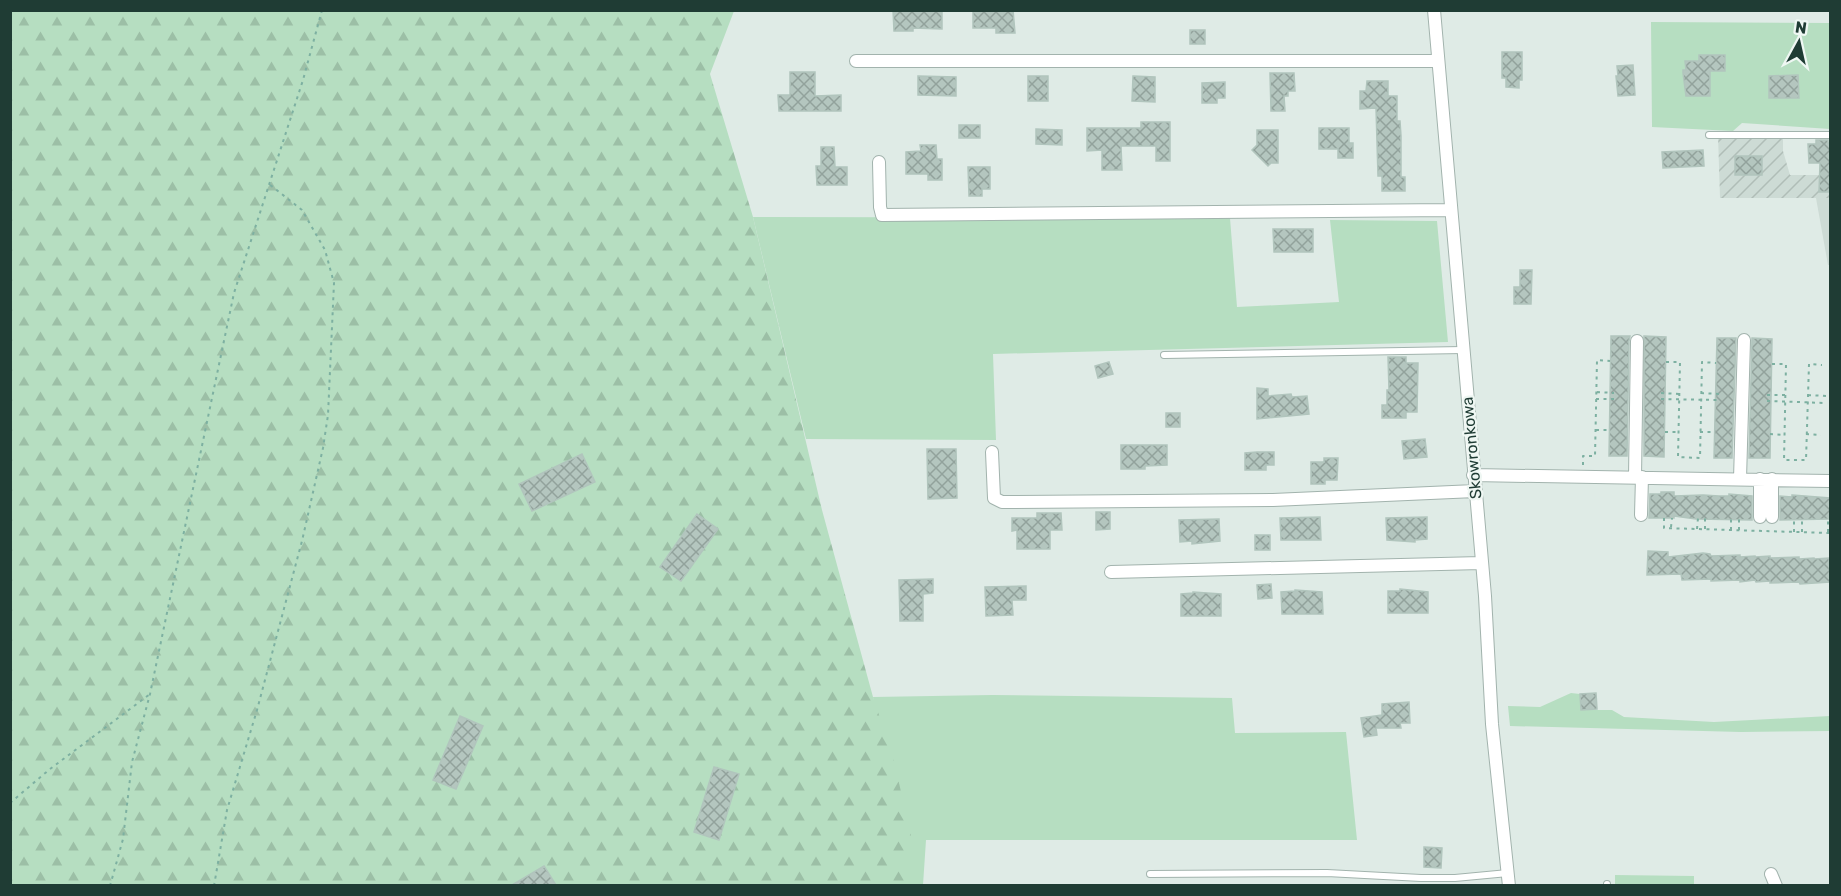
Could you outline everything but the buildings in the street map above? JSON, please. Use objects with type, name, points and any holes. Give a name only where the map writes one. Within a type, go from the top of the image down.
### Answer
[{"type":"street","name":"Skowronkowa","points":[[1434,10],[1481,563],[1492,724],[1508,879]]},
{"type":"street","points":[[856,62],[1438,61]]},
{"type":"street","points":[[879,162],[882,215],[1450,210]]},
{"type":"street","points":[[1740,479],[1744,340]]},
{"type":"street","points":[[1637,341],[1638,477],[1641,515]]},
{"type":"street","points":[[992,452],[994,498],[1002,502],[1273,500],[1475,491]]},
{"type":"street","points":[[1473,475],[1830,481]]},
{"type":"street","points":[[1766,479],[1766,517]]},
{"type":"street","points":[[1111,572],[1481,563]]},
{"type":"lane","points":[[1709,135],[1830,135]]},
{"type":"lane","points":[[1164,355],[1463,350]]},
{"type":"lane","points":[[1150,874],[1327,873],[1508,879]]},
{"type":"path","points":[[110,885],[123,839],[132,762],[150,694],[234,293],[303,80],[322,10]]},
{"type":"path","points":[[214,885],[215,868],[227,810],[257,710],[302,541],[328,416],[334,283],[325,250],[302,210],[269,184]]},
{"type":"path","points":[[1583,456],[1595,456],[1597,360],[1611,361]]},
{"type":"path","points":[[1666,362],[1680,362],[1678,457],[1687,458],[1700,458],[1702,362],[1716,363]]},
{"type":"path","points":[[1772,364],[1786,364],[1784,460],[1806,460],[1809,364],[1822,365]]},
{"type":"path","points":[[1597,392],[1614,393]]},
{"type":"path","points":[[1661,393],[1679,394]]},
{"type":"path","points":[[1701,393],[1720,394]]},
{"type":"path","points":[[1767,395],[1785,395]]},
{"type":"path","points":[[1808,395],[1826,396]]},
{"type":"path","points":[[1596,399],[1614,399]]},
{"type":"path","points":[[1661,399],[1720,400]]},
{"type":"path","points":[[1767,401],[1826,403]]},
{"type":"path","points":[[1596,430],[1609,430]]},
{"type":"path","points":[[1665,432],[1679,432]]},
{"type":"path","points":[[1700,432],[1715,432]]},
{"type":"path","points":[[1770,434],[1784,435]]},
{"type":"path","points":[[1806,434],[1821,435]]},
{"type":"path","points":[[1687,458],[1687,464]]},
{"type":"path","points":[[1664,518],[1664,528],[1794,532],[1829,532],[1828,520]]},
{"type":"path","points":[[1671,528],[1672,518]]},
{"type":"path","points":[[1698,518],[1698,529]]},
{"type":"path","points":[[1705,518],[1705,529]]},
{"type":"path","points":[[1731,519],[1731,530]]},
{"type":"path","points":[[1739,519],[1739,530]]},
{"type":"path","points":[[1794,520],[1794,532]]},
{"type":"path","points":[[1802,520],[1802,532]]},
{"type":"path","points":[[10,803],[50,769],[150,694]]},
{"type":"shaded area","points":[[1718,135],[1783,137],[1783,151],[1790,175],[1830,175],[1830,198],[1720,198]]},
{"type":"shaded area","points":[[1816,198],[1830,198],[1830,265],[1828,265]]},
{"type":"green space","points":[[10,11],[734,11],[710,74],[753,217],[822,510],[873,697],[893,757],[911,835],[905,885],[11,885]]},
{"type":"green space","points":[[1651,22],[1830,23],[1830,129],[1742,123],[1733,131],[1652,127]]},
{"type":"green space","points":[[753,217],[1230,218],[1237,307],[1339,302],[1330,220],[1437,221],[1448,342],[993,354],[996,440],[806,439]]},
{"type":"green space","points":[[1571,693],[1580,694],[1581,710],[1612,710],[1624,717],[1714,722],[1830,716],[1830,731],[1741,732],[1510,726],[1508,706],[1540,707]]},
{"type":"green space","points":[[992,695],[1232,698],[1235,733],[1346,732],[1357,840],[926,840],[923,885],[901,885],[873,697]]},
{"type":"green space","points":[[1615,875],[1694,876],[1694,885],[1615,885]]}]
